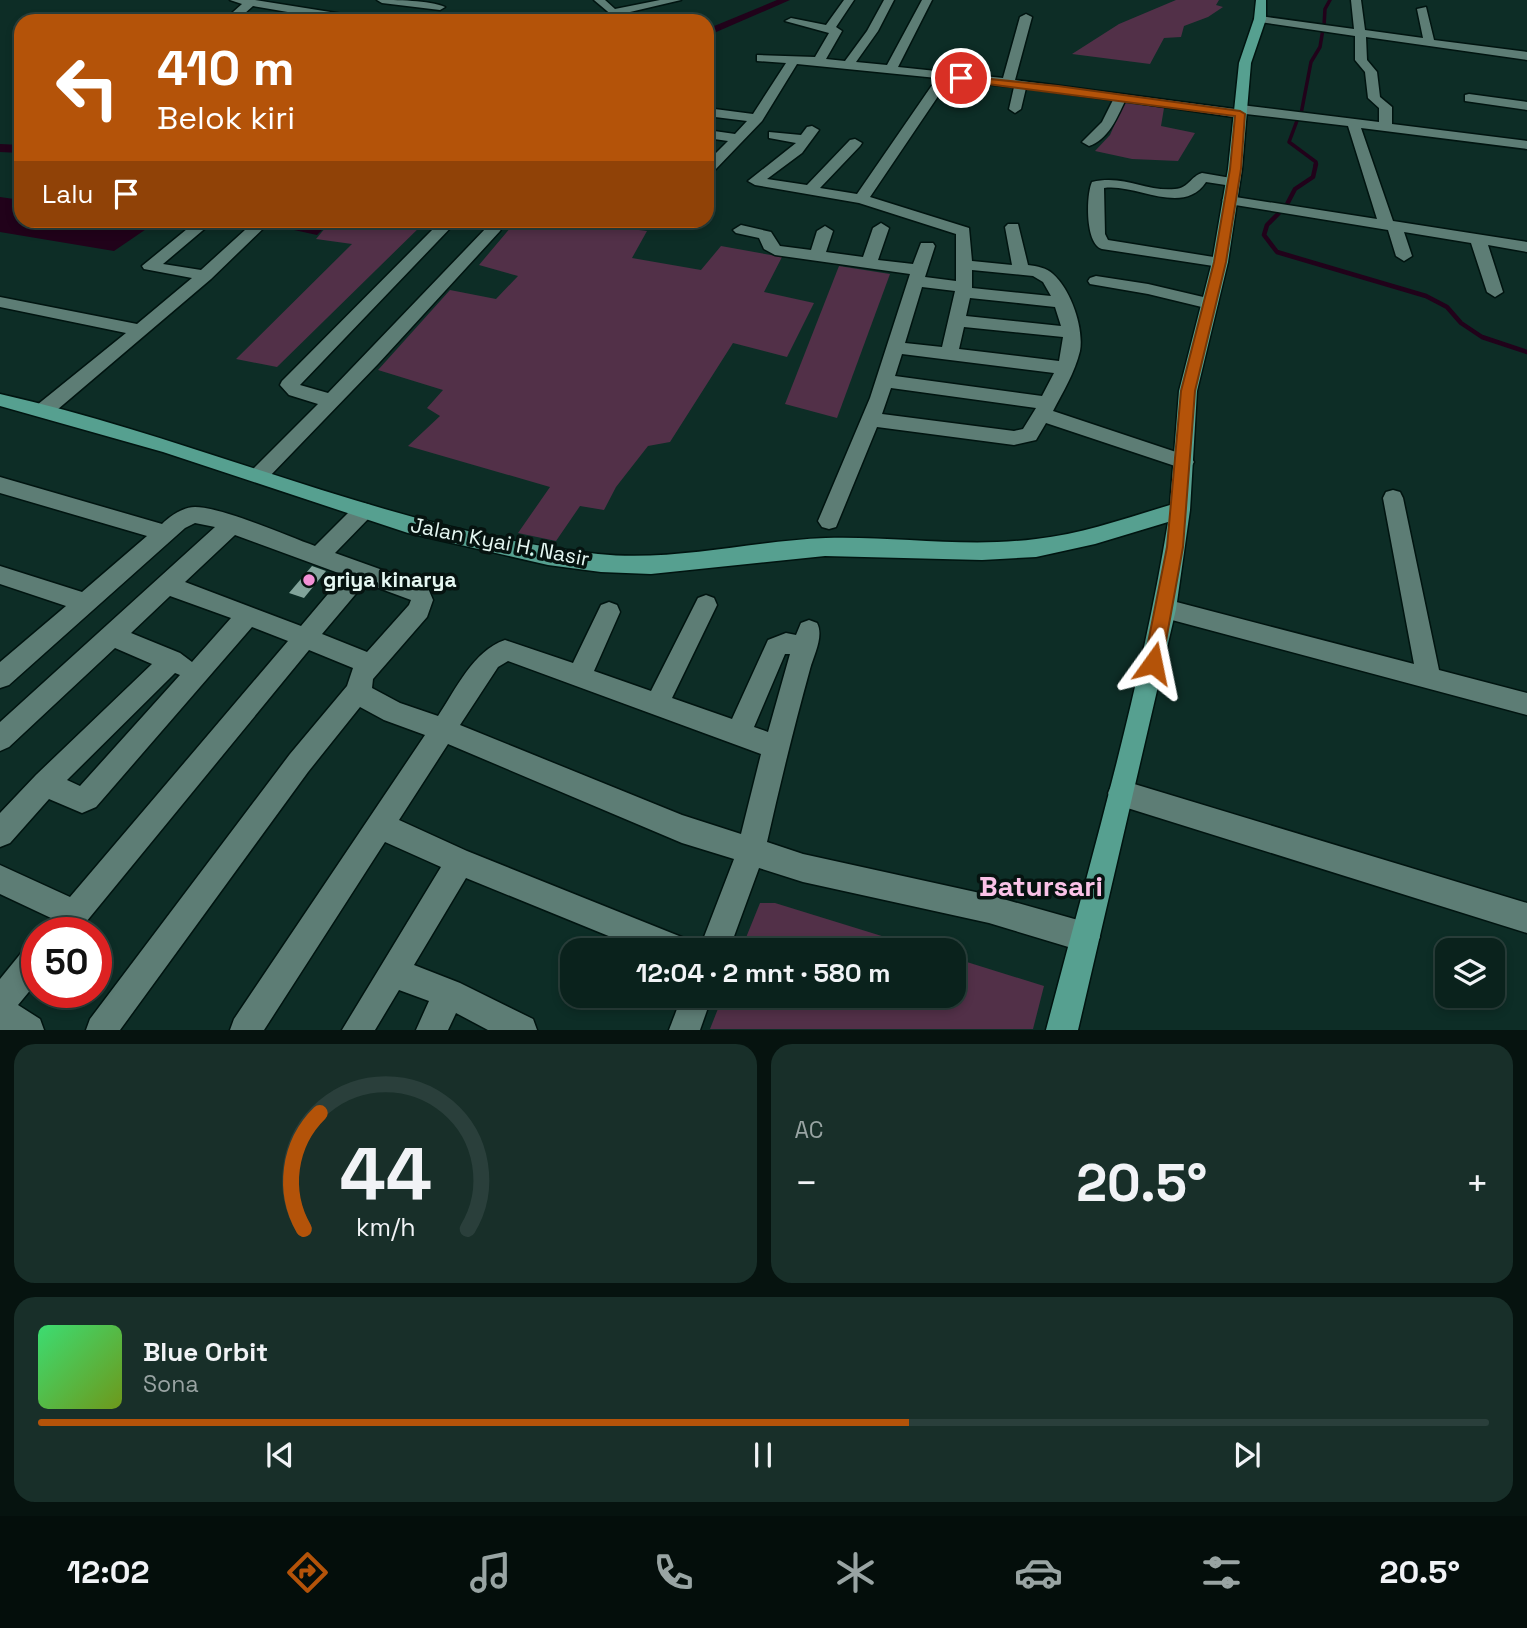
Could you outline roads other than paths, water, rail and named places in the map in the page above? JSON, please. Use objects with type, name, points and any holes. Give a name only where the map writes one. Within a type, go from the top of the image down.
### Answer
[{"type":"main road","points":[[1062,1030],[1165,609],[1180,510],[1188,391],[1220,262],[1245,64],[1260,19],[1261,0]]},
{"type":"main road","name":"Jalan Kyai H. Nasir","points":[[0,400],[44,410],[260,474],[353,521],[408,525],[548,556],[601,563],[651,565],[824,547],[982,551],[1036,548],[1105,533],[1180,510]]},
{"type":"street","points":[[235,0],[304,14]]},
{"type":"street","points":[[382,0],[439,3]]},
{"type":"street","points":[[599,0],[613,13],[647,3],[676,0]]},
{"type":"street","points":[[829,29],[849,0]]},
{"type":"street","points":[[847,66],[872,32],[889,0]]},
{"type":"street","points":[[890,71],[927,0]]},
{"type":"street","points":[[1356,0],[1362,46],[1361,60],[1371,72],[1374,98],[1386,107],[1385,127]]},
{"type":"street","points":[[237,14],[250,3]]},
{"type":"street","points":[[1422,9],[1429,41]]},
{"type":"street","points":[[1015,109],[1015,84],[1027,17]]},
{"type":"street","points":[[1260,19],[1527,56]]},
{"type":"street","points":[[791,21],[836,31],[820,61]]},
{"type":"street","points":[[1467,47],[1477,60]]},
{"type":"street","points":[[761,58],[820,61],[1527,145]]},
{"type":"street","points":[[714,159],[757,118],[794,59]]},
{"type":"street","points":[[861,200],[881,166],[945,76]]},
{"type":"street","points":[[1089,142],[1108,124],[1121,97]]},
{"type":"street","points":[[1469,98],[1527,106]]},
{"type":"street","points":[[714,113],[757,118]]},
{"type":"street","points":[[1353,123],[1404,256]]},
{"type":"street","points":[[714,135],[738,138]]},
{"type":"street","points":[[774,135],[808,135],[797,150],[755,181],[861,200],[960,228],[965,235],[966,265],[949,353]]},
{"type":"street","points":[[811,190],[824,173],[841,160],[855,143]]},
{"type":"street","points":[[1220,262],[1102,244],[1097,234],[1097,185],[1122,183],[1175,194],[1195,188],[1202,177],[1232,183]]},
{"type":"street","points":[[1229,200],[1527,247]]},
{"type":"street","points":[[1013,226],[1020,267],[1018,270]]},
{"type":"street","points":[[150,266],[198,228]]},
{"type":"street","points":[[44,410],[205,276],[256,228]]},
{"type":"street","points":[[332,401],[296,391],[289,388],[289,385],[443,228]]},
{"type":"street","points":[[260,474],[495,228]]},
{"type":"street","points":[[869,263],[881,228]]},
{"type":"street","points":[[741,230],[766,235],[770,246],[775,250],[869,263],[963,290],[1061,302]]},
{"type":"street","points":[[817,256],[825,231]]},
{"type":"street","points":[[1478,239],[1495,292]]},
{"type":"street","points":[[829,521],[871,419],[927,246]]},
{"type":"street","points":[[130,262],[205,276]]},
{"type":"street","points":[[871,419],[1019,438],[1029,435],[1045,409],[1071,351],[1071,332],[1061,302],[1048,276],[966,265]]},
{"type":"street","points":[[1096,281],[1148,289],[1210,304]]},
{"type":"street","points":[[0,302],[140,330]]},
{"type":"street","points":[[956,321],[1071,332]]},
{"type":"street","points":[[894,347],[1063,368]]},
{"type":"street","points":[[884,381],[1045,409],[1184,462]]},
{"type":"street","points":[[0,485],[164,533]]},
{"type":"street","points":[[1393,498],[1429,678]]},
{"type":"street","points":[[2,673],[164,533],[178,522],[194,515],[232,525],[362,570],[414,590],[422,596],[419,610],[371,664],[360,680],[359,690],[299,763],[101,1030]]},
{"type":"street","points":[[319,556],[353,521]]},
{"type":"street","points":[[0,739],[232,525]]},
{"type":"street","points":[[71,917],[143,835],[362,570]]},
{"type":"street","points":[[0,575],[86,603]]},
{"type":"street","points":[[167,585],[371,664]]},
{"type":"street","points":[[657,705],[706,605]]},
{"type":"street","points":[[1165,609],[1527,704]]},
{"type":"street","points":[[579,676],[609,612]]},
{"type":"street","points":[[46,785],[82,800],[87,798],[248,615]]},
{"type":"street","points":[[112,636],[198,673]]},
{"type":"street","points":[[718,938],[751,850],[776,747],[807,639],[776,648],[738,734]]},
{"type":"street","points":[[245,1030],[490,660],[500,652],[509,650],[776,747]]},
{"type":"street","points":[[0,832],[172,660]]},
{"type":"street","points":[[359,690],[369,700],[393,712],[682,829],[803,868],[989,909],[1085,937]]},
{"type":"street","points":[[1121,793],[1527,918]]},
{"type":"street","points":[[379,825],[460,862],[649,938]]},
{"type":"street","points":[[357,1030],[460,862]]},
{"type":"street","points":[[0,879],[57,917]]},
{"type":"street","points":[[392,972],[449,994],[522,1030]]},
{"type":"street","points":[[0,1003],[21,977]]},
{"type":"street","points":[[431,1030],[449,994]]},
{"type":"street","points":[[684,1030],[692,1008]]},
{"type":"street","points":[[0,1012],[29,1030]]},
{"type":"waterway","points":[[714,30],[785,0]]},
{"type":"waterway","points":[[1324,26],[1325,9],[1330,0]]},
{"type":"waterway","points":[[1301,114],[1311,62],[1320,47],[1323,29]]},
{"type":"waterway","points":[[1298,118],[1289,142],[1316,162],[1315,166]]},
{"type":"waterway","points":[[0,148],[14,149]]},
{"type":"waterway","points":[[1285,208],[1295,189],[1313,177],[1316,164]]},
{"type":"waterway","points":[[1280,212],[1267,225],[1264,235],[1277,252],[1426,296],[1447,307],[1461,323],[1482,337],[1527,352]]},
{"type":"place","name":"griya kinarya","points":[[309,580]]},
{"type":"district","name":"Batursari","points":[[1041,886]]}]
